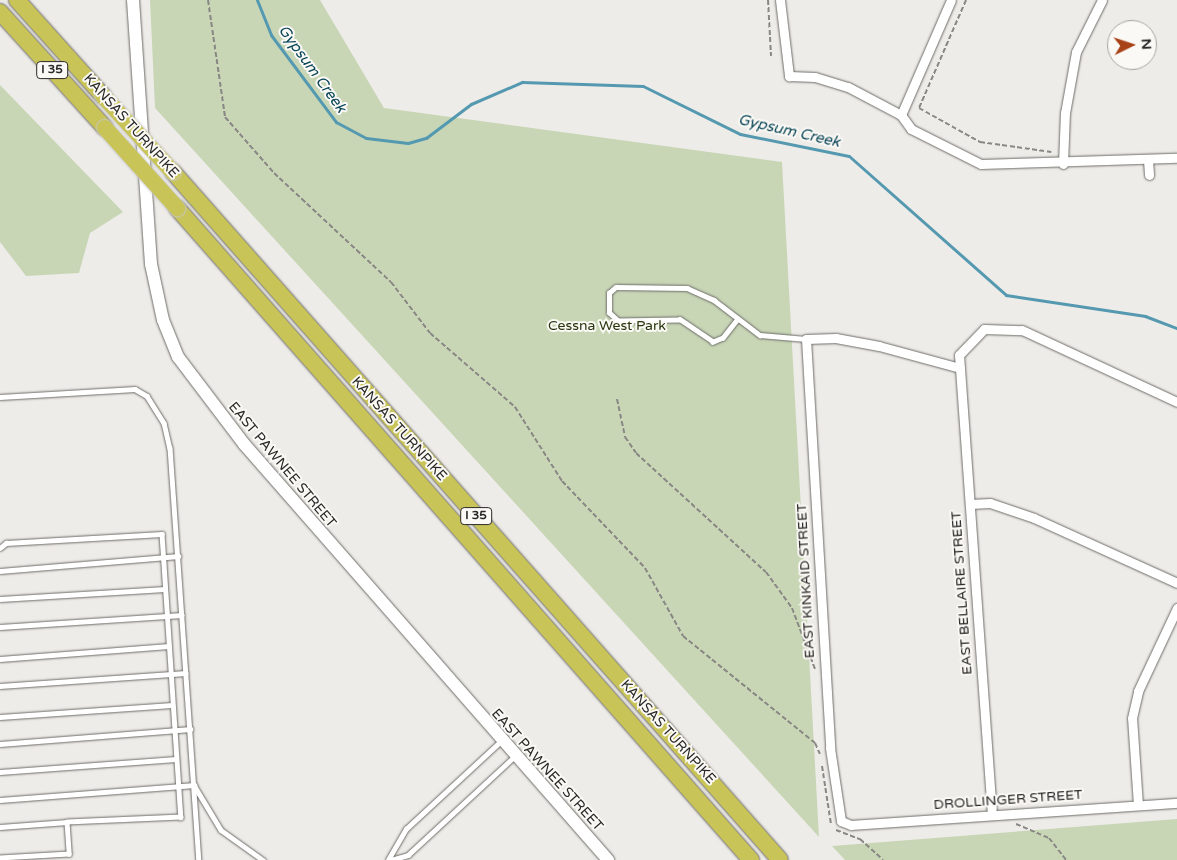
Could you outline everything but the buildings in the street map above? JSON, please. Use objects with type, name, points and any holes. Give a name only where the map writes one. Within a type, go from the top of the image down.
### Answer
[{"type":"highway","name":"KANSAS TURNPIKE","points":[[17,0],[173,172],[780,860]]},
{"type":"highway","name":"KANSAS TURNPIKE","points":[[0,12],[177,208],[751,860]]},
{"type":"main road","name":"EAST PAWNEE STREET","points":[[133,0],[151,264],[163,320],[178,357],[244,444],[514,757],[608,860]]},
{"type":"street","points":[[780,0],[789,76],[815,77],[848,87],[901,116],[911,129],[981,164],[1051,165],[1177,158]]},
{"type":"street","points":[[901,116],[951,0]]},
{"type":"street","points":[[1063,164],[1065,113],[1076,52],[1102,0]]},
{"type":"street","points":[[1148,160],[1149,175]]},
{"type":"street","name":"EAST BELLAIRE STREET","points":[[992,815],[959,355],[973,335],[1004,326],[1022,330],[1177,402]]},
{"type":"street","points":[[806,339],[871,344],[960,368]]},
{"type":"street","name":"EAST KINKAID STREET","points":[[806,339],[830,748],[841,821]]},
{"type":"street","points":[[970,504],[990,503],[1034,518],[1177,583]]},
{"type":"street","points":[[1138,805],[1132,718],[1138,691],[1177,608]]},
{"type":"street","name":"DROLLINGER STREET","points":[[841,821],[851,825],[1177,803]]},
{"type":"lane","points":[[738,319],[723,338],[713,342],[680,320],[618,321],[609,313],[608,292],[616,287],[687,288],[738,319],[760,335],[806,339]]},
{"type":"lane","points":[[0,397],[135,389],[147,396],[164,424],[170,448],[199,860]]},
{"type":"lane","points":[[0,548],[6,543],[162,534],[181,817],[0,827]]},
{"type":"lane","points":[[0,571],[178,556]]},
{"type":"lane","points":[[0,600],[165,589]]},
{"type":"lane","points":[[0,627],[182,615]]},
{"type":"lane","points":[[0,659],[169,646]]},
{"type":"lane","points":[[0,686],[186,672]]},
{"type":"lane","points":[[0,717],[172,705]]},
{"type":"lane","points":[[0,744],[190,730]]},
{"type":"lane","points":[[390,860],[406,829],[501,742]]},
{"type":"lane","points":[[390,860],[408,855],[514,757]]},
{"type":"lane","points":[[0,772],[176,759]]},
{"type":"lane","points":[[0,800],[194,785]]},
{"type":"lane","points":[[194,785],[221,830],[263,860]]},
{"type":"lane","points":[[0,858],[69,854],[67,822]]},
{"type":"path","points":[[208,0],[225,117],[274,173],[378,268],[430,333],[515,407],[562,481],[645,568],[683,636],[816,743],[824,788]]},
{"type":"path","points":[[768,0],[771,56]]},
{"type":"path","points":[[966,0],[919,108],[980,142],[1014,149],[1051,150],[1051,165]]},
{"type":"path","points":[[617,399],[625,437],[636,453],[766,572],[792,608],[816,677]]},
{"type":"path","points":[[822,742],[827,819],[838,832],[860,839],[883,860]]},
{"type":"path","points":[[1015,814],[1016,824],[1049,838],[1066,860]]},
{"type":"green space","name":"Cessna West Park","points":[[150,0],[320,0],[384,108],[782,162],[819,837],[155,108]]},
{"type":"green space","points":[[0,85],[123,212],[90,233],[79,273],[26,276],[0,242]]},
{"type":"green space","points":[[1177,819],[1177,860],[845,860],[832,846]]},
{"type":"waterway","name":"Gypsum Creek","points":[[257,0],[271,35],[336,122],[366,138],[408,143],[426,138],[471,104],[522,82],[643,86],[740,134],[849,156],[1006,295],[1145,316],[1177,328]]}]
